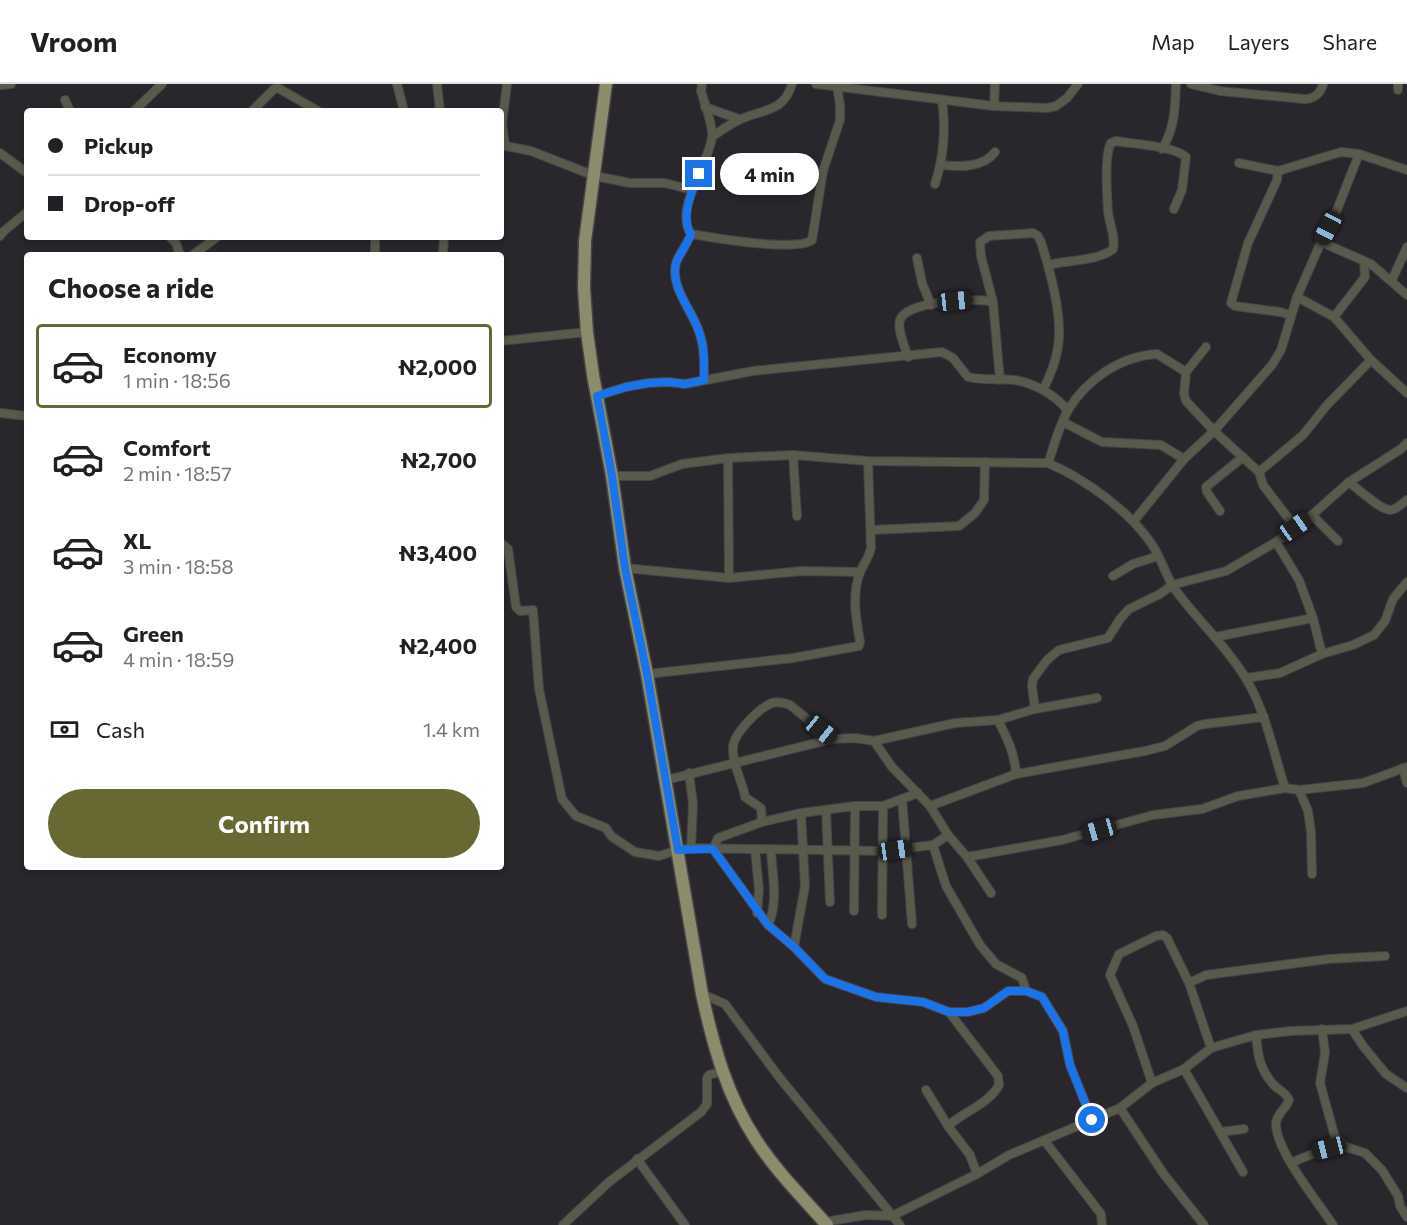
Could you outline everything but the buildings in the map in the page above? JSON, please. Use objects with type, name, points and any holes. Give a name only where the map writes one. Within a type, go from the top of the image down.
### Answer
[{"type":"main road","points":[[606,84],[585,241],[584,288],[587,332],[625,568],[666,780],[685,849],[686,910],[702,994],[711,1033],[736,1103],[757,1141],[826,1223]]},
{"type":"street","points":[[0,85],[11,84]]},
{"type":"street","points":[[137,108],[162,84]]},
{"type":"street","points":[[397,84],[403,108]]},
{"type":"street","points":[[437,84],[440,108]]},
{"type":"street","points":[[504,108],[507,84]]},
{"type":"street","points":[[702,84],[701,91],[713,136]]},
{"type":"street","points":[[792,84],[788,96],[773,109],[740,119],[713,136],[692,190],[686,217],[687,228],[691,234],[769,244],[806,244],[812,240],[823,171],[840,120],[837,86]]},
{"type":"street","points":[[816,84],[994,106],[1047,108],[1056,106],[1067,98],[1078,84]]},
{"type":"street","points":[[994,106],[995,84]]},
{"type":"street","points":[[1162,149],[1170,136],[1176,84]]},
{"type":"street","points":[[1191,84],[1220,91],[1304,99],[1310,99],[1317,94],[1323,84]]},
{"type":"street","points":[[255,108],[274,89],[278,88],[313,108]]},
{"type":"street","points":[[65,100],[69,108]]},
{"type":"street","points":[[935,184],[941,165],[945,123],[942,100]]},
{"type":"street","points":[[705,107],[740,119]]},
{"type":"street","points":[[1048,265],[1101,256],[1113,249],[1114,242],[1108,212],[1108,152],[1111,143],[1116,141],[1162,149],[1182,153],[1186,157],[1182,190],[1174,209]]},
{"type":"street","points":[[504,145],[531,151],[595,176],[630,183],[665,183],[692,190]]},
{"type":"street","points":[[941,165],[956,166],[984,162],[995,152]]},
{"type":"street","points":[[0,153],[24,170]]},
{"type":"street","points":[[1239,163],[1278,171],[1341,153],[1359,154],[1407,170]]},
{"type":"street","points":[[1134,521],[1184,459],[1214,431],[1272,365],[1281,350],[1297,297],[1320,242],[1335,214],[1359,154]]},
{"type":"street","points":[[1278,171],[1277,180],[1248,243],[1231,303],[1235,306],[1291,315]]},
{"type":"street","points":[[1,232],[24,214]]},
{"type":"street","points":[[1000,380],[993,302],[981,256],[980,242],[983,238],[1033,233],[1041,242],[1048,265],[1057,316],[1059,344],[1054,366],[1043,390]]},
{"type":"street","points":[[691,234],[676,263],[675,273],[679,291],[699,330],[704,353],[704,380]]},
{"type":"street","points":[[197,252],[213,240]]},
{"type":"street","points":[[1320,242],[1371,264],[1407,295]]},
{"type":"street","points":[[1392,280],[1407,247]]},
{"type":"street","points":[[917,258],[922,284],[931,305]]},
{"type":"street","points":[[1334,316],[1365,277],[1364,262]]},
{"type":"street","points":[[1297,297],[1334,316],[1371,360],[1407,393]]},
{"type":"street","points":[[908,357],[899,324],[903,314],[913,308],[931,305],[984,299],[993,302]]},
{"type":"street","points":[[504,341],[587,332]]},
{"type":"street","points":[[1206,346],[1186,372],[1184,394],[1186,401],[1214,431],[1259,472],[1263,485],[1295,527]]},
{"type":"street","points":[[597,396],[648,383],[685,384],[753,370],[942,352],[953,358],[968,377],[1017,380],[1043,390],[1064,405],[1068,411]]},
{"type":"street","points":[[1048,463],[1068,411],[1082,391],[1097,378],[1135,356],[1157,354],[1186,372]]},
{"type":"street","points":[[1259,472],[1303,435],[1327,405],[1371,360]]},
{"type":"street","points":[[0,413],[24,416]]},
{"type":"street","points":[[1063,422],[1102,442],[1161,445],[1184,459]]},
{"type":"street","points":[[1035,708],[1033,679],[1047,660],[1059,650],[1108,638],[1129,609],[1160,594],[1172,585],[1226,571],[1276,542],[1312,515],[1349,482],[1405,449]]},
{"type":"street","points":[[612,476],[650,476],[682,464],[728,458],[792,455],[868,461],[1048,463],[1072,474],[1134,521],[1158,556],[1172,585],[1246,678],[1264,717],[1285,788]]},
{"type":"street","points":[[792,455],[797,516]]},
{"type":"street","points":[[1220,511],[1206,492],[1206,488],[1243,457]]},
{"type":"street","points":[[728,458],[729,578]]},
{"type":"street","points":[[647,674],[792,658],[859,646],[854,612],[860,572],[869,557],[871,531],[868,461]]},
{"type":"street","points":[[871,531],[959,526],[975,513],[984,500],[985,462]]},
{"type":"street","points":[[1349,482],[1390,510],[1397,508],[1407,500]]},
{"type":"street","points":[[1312,515],[1338,541]]},
{"type":"street","points":[[1276,542],[1299,580],[1313,618],[1322,654]]},
{"type":"street","points":[[504,546],[508,549],[516,607],[520,610],[533,610],[539,689],[562,799],[576,816],[606,828],[611,836],[635,852],[658,856],[685,849],[883,852],[933,845],[948,835]]},
{"type":"street","points":[[1113,576],[1133,564],[1158,556]]},
{"type":"street","points":[[625,568],[729,578],[802,572],[860,572]]},
{"type":"street","points":[[1246,678],[1280,674],[1322,654],[1353,645],[1374,635],[1385,621],[1393,599],[1407,582]]},
{"type":"street","points":[[1215,637],[1313,618]]},
{"type":"street","points":[[666,780],[832,739],[855,738],[874,741],[955,723],[998,720],[1035,708],[1097,698]]},
{"type":"street","points":[[762,822],[761,808],[745,797],[734,764],[735,739],[754,715],[772,703],[782,702],[790,705],[832,739]]},
{"type":"street","points":[[930,806],[1016,774],[1145,751],[1165,746],[1197,726],[1264,717]]},
{"type":"street","points":[[998,720],[1010,743],[1016,774]]},
{"type":"street","points":[[874,741],[892,767],[930,806],[948,835],[967,857],[991,893]]},
{"type":"street","points":[[967,857],[1062,840],[1153,815],[1202,809],[1238,796],[1285,788],[1299,790],[1363,783],[1405,767],[1407,783]]},
{"type":"street","points":[[685,849],[693,804],[689,773]]},
{"type":"street","points":[[1299,790],[1308,811],[1312,874]]},
{"type":"street","points":[[713,849],[718,838],[762,822],[801,813],[855,806],[883,806],[918,793]]},
{"type":"street","points":[[902,799],[912,924]]},
{"type":"street","points":[[854,911],[855,806]]},
{"type":"street","points":[[882,915],[883,806]]},
{"type":"street","points":[[826,810],[830,902]]},
{"type":"street","points":[[794,947],[805,886],[801,813]]},
{"type":"street","points":[[933,845],[946,886],[980,945],[996,964],[1022,978],[1026,991]]},
{"type":"street","points":[[713,849],[757,913],[825,979],[876,997],[923,1002],[949,1012],[968,1012],[984,1008],[1008,991],[1026,991],[1042,997],[1063,1031],[1070,1065],[1092,1120]]},
{"type":"street","points":[[755,849],[759,890],[757,913]]},
{"type":"street","points":[[768,925],[774,896],[771,850]]},
{"type":"street","points":[[1152,1083],[1132,1026],[1110,975],[1119,954],[1163,935],[1167,938],[1189,983],[1211,1048]]},
{"type":"street","points":[[1189,983],[1206,975],[1328,959],[1385,956]]},
{"type":"street","points":[[702,994],[725,1004],[779,1077],[900,1225]]},
{"type":"street","points":[[826,1223],[866,1215],[891,1216],[977,1174],[1009,1155],[1120,1107],[1152,1083],[1184,1069],[1211,1048],[1256,1035],[1322,1029],[1352,1029],[1407,1011]]},
{"type":"street","points":[[948,1126],[961,1114],[988,1100],[999,1085],[998,1076],[949,1012]]},
{"type":"street","points":[[1291,1163],[1329,1148],[1334,1143],[1335,1137],[1320,1083],[1325,1053],[1322,1029]]},
{"type":"street","points":[[1352,1029],[1362,1046],[1386,1074],[1407,1088]]},
{"type":"street","points":[[1256,1035],[1261,1068],[1274,1086],[1283,1090],[1289,1100],[1278,1114],[1277,1133],[1291,1163],[1333,1225]]},
{"type":"street","points":[[1184,1069],[1243,1172]]},
{"type":"street","points":[[563,1225],[609,1182],[705,1108],[707,1078],[723,1071]]},
{"type":"street","points":[[926,1090],[948,1126],[970,1155],[977,1174]]},
{"type":"street","points":[[1120,1107],[1163,1173],[1204,1225]]},
{"type":"street","points":[[1220,1132],[1244,1129]]},
{"type":"street","points":[[1335,1137],[1346,1147],[1365,1153],[1382,1170],[1398,1196],[1400,1206],[1407,1217]]},
{"type":"street","points":[[1044,1140],[1101,1214],[1102,1225]]},
{"type":"street","points":[[637,1159],[685,1225]]},
{"type":"route","points":[[699,174],[692,190],[686,217],[687,228],[691,234],[686,248],[676,263],[675,273],[679,291],[699,330],[704,353],[704,380],[685,384],[648,383],[597,396],[612,476],[625,568],[647,674],[678,850],[713,849],[757,913],[825,979],[876,997],[923,1002],[949,1012],[968,1012],[984,1008],[1008,991],[1026,991],[1042,997],[1063,1031],[1070,1065],[1092,1120]]}]
